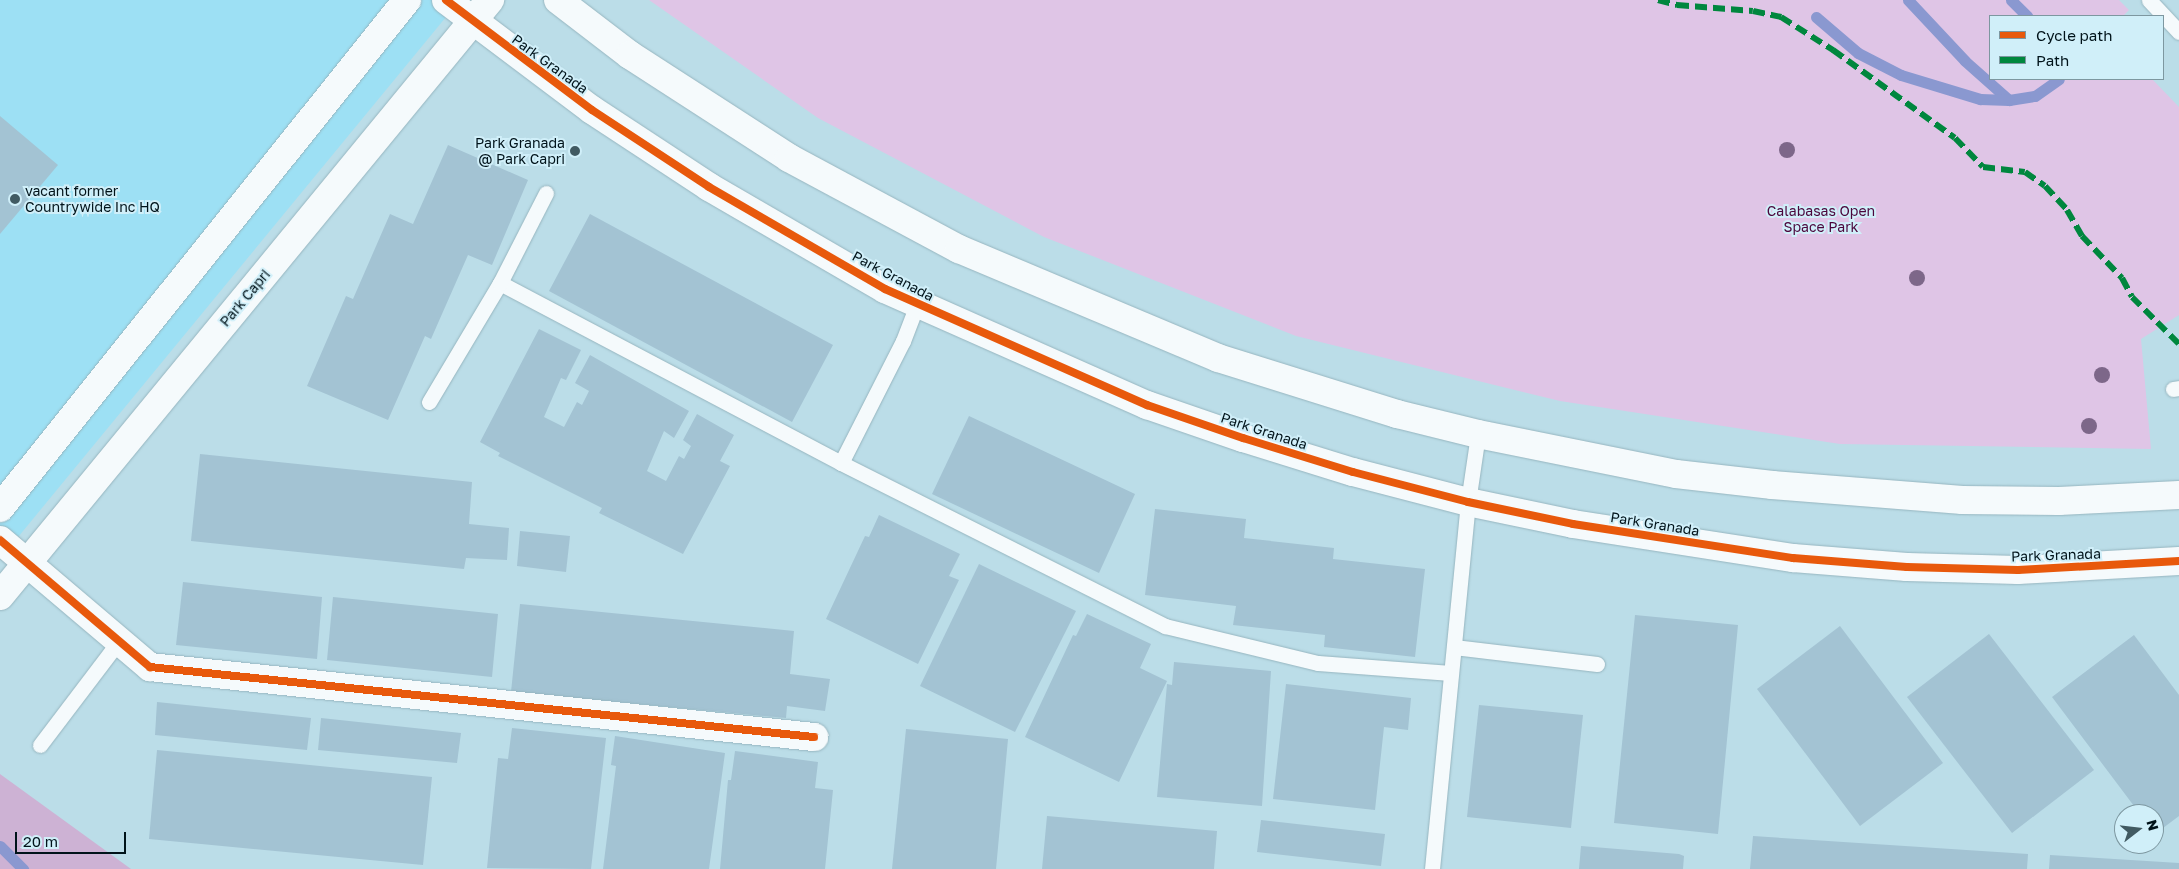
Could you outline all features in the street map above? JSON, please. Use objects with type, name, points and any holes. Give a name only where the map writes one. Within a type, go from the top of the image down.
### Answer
[{"type":"street","points":[[0,508],[407,0]]},
{"type":"street","name":"Park Granada","points":[[446,0],[473,23],[592,110],[709,187],[885,288],[917,304],[1147,404],[1353,472],[1468,502],[1573,524],[1794,558],[1907,567],[2018,570],[2179,561]]},
{"type":"street","name":"Park Capri","points":[[0,596],[490,0]]},
{"type":"street","points":[[558,0],[630,54],[789,158],[959,249],[1218,358],[1397,414],[1478,434],[1676,474],[1772,485],[1962,500],[2059,501],[2179,495]]},
{"type":"street","points":[[0,540],[150,667],[814,737]]},
{"type":"lane","points":[[2149,0],[2163,15]]},
{"type":"lane","points":[[2164,16],[2179,32]]},
{"type":"lane","points":[[429,402],[500,283],[546,193]]},
{"type":"lane","points":[[500,283],[841,463],[1165,626],[1318,663],[1451,673]]},
{"type":"lane","points":[[841,463],[903,342],[917,304]]},
{"type":"lane","points":[[1432,869],[1468,502],[1478,434]]},
{"type":"lane","points":[[40,745],[119,641]]},
{"type":"lane","points":[[1454,647],[1597,664]]},
{"type":"shaded area","points":[[0,0],[460,0],[0,559]]},
{"type":"shaded area","points":[[0,774],[131,869],[0,869]]},
{"type":"green space","name":"Calabasas Open Space Park","points":[[649,0],[2119,0],[2129,10],[2124,15],[1989,15],[1989,80],[2153,80],[2179,107],[2179,315],[2141,339],[2151,449],[1840,444],[1560,401],[1296,336],[1044,237],[818,118]]},
{"type":"building","name":"vacant former Countrywide Inc HQ","points":[[0,116],[58,165],[0,234]]},
{"type":"building","points":[[448,145],[528,180],[492,265],[468,255],[431,339],[425,336],[388,420],[307,386],[346,296],[353,299],[390,214],[413,224]]},
{"type":"building","points":[[590,214],[833,345],[792,422],[549,291]]},
{"type":"building","points":[[539,329],[581,350],[566,380],[561,378],[544,417],[564,427],[577,402],[582,405],[589,391],[575,383],[590,355],[689,411],[674,438],[664,431],[647,471],[666,481],[679,456],[684,459],[691,446],[683,440],[697,414],[734,435],[720,461],[730,466],[683,554],[599,513],[602,508],[498,456],[500,453],[480,442]]},
{"type":"building","points":[[969,416],[1135,494],[1099,573],[932,494]]},
{"type":"building","points":[[200,454],[472,482],[469,524],[509,528],[507,560],[466,558],[464,569],[191,541]]},
{"type":"building","points":[[1155,509],[1246,519],[1244,538],[1334,548],[1333,559],[1425,569],[1415,657],[1324,647],[1325,635],[1233,625],[1236,606],[1145,595]]},
{"type":"building","points":[[879,515],[960,554],[949,576],[959,580],[918,664],[826,619],[865,536],[869,537]]},
{"type":"building","points":[[520,531],[570,536],[566,572],[517,566]]},
{"type":"building","points":[[979,564],[1076,611],[1015,732],[920,686]]},
{"type":"building","points":[[183,582],[322,597],[317,659],[176,645]]},
{"type":"building","points":[[333,597],[498,614],[492,677],[327,660]]},
{"type":"building","points":[[520,604],[794,631],[790,674],[830,679],[825,711],[787,706],[786,718],[511,692]]},
{"type":"building","points":[[1087,614],[1151,644],[1140,668],[1167,681],[1119,782],[1025,737],[1073,635],[1076,636]]},
{"type":"building","points":[[1635,615],[1738,625],[1718,834],[1614,823]]},
{"type":"building","points":[[1840,626],[1943,763],[1860,826],[1757,689]]},
{"type":"building","points":[[1989,634],[2094,770],[2012,833],[1907,697]]},
{"type":"building","points":[[2134,635],[2179,695],[2179,816],[2164,827],[2164,804],[2132,804],[2052,697]]},
{"type":"building","points":[[1174,662],[1271,671],[1262,806],[1157,797],[1167,684],[1172,685]]},
{"type":"building","points":[[1286,684],[1411,698],[1408,730],[1384,727],[1375,810],[1273,799]]},
{"type":"building","points":[[157,702],[311,718],[307,750],[155,735]]},
{"type":"building","points":[[1479,705],[1583,715],[1571,828],[1467,817]]},
{"type":"building","points":[[321,718],[461,733],[457,763],[318,750]]},
{"type":"building","points":[[512,728],[606,738],[591,869],[487,868],[498,758],[508,759]]},
{"type":"building","points":[[906,729],[1008,739],[996,869],[892,869]]},
{"type":"building","points":[[615,736],[725,753],[709,869],[603,869],[616,766],[611,765]]},
{"type":"building","points":[[157,750],[432,777],[423,865],[149,839]]},
{"type":"building","points":[[735,751],[818,762],[815,788],[833,790],[825,869],[720,869],[728,780],[731,780]]},
{"type":"building","points":[[1047,816],[1217,831],[1214,869],[1042,869]]},
{"type":"building","points":[[1261,820],[1385,834],[1381,866],[1257,852]]},
{"type":"building","points":[[1753,836],[2028,854],[2027,869],[1750,869]]},
{"type":"building","points":[[1581,846],[1679,854],[1684,856],[1683,869],[1579,869]]},
{"type":"building","points":[[2050,855],[2179,863],[2179,869],[2049,869]]},
{"type":"waterway","points":[[1908,0],[1965,61],[2009,100],[2035,96],[2058,80]]},
{"type":"waterway","points":[[2011,0],[2026,15]]},
{"type":"waterway","points":[[1816,17],[1858,53],[1901,75],[1980,99],[2009,100]]},
{"type":"waterway","points":[[0,846],[23,869]]},
{"type":"marked path","points":[[1658,0],[1677,5],[1753,11],[1781,17],[1833,50],[1955,138],[1983,167],[2025,172],[2045,186],[2067,210],[2082,236],[2122,278],[2132,297],[2179,344]]},
{"type":"cycle path","points":[[446,0],[592,110],[709,187],[885,289],[1147,405],[1243,438],[1353,472],[1468,502],[1573,524],[1793,558],[1907,567],[2018,570],[2179,561]]},
{"type":"cycle path","points":[[0,540],[150,667],[814,737]]},
{"type":"place","name":"Park Granada @ Park Capri","points":[[575,151]]},
{"type":"place","name":"vacant former Countrywide Inc HQ","points":[[15,199]]}]
